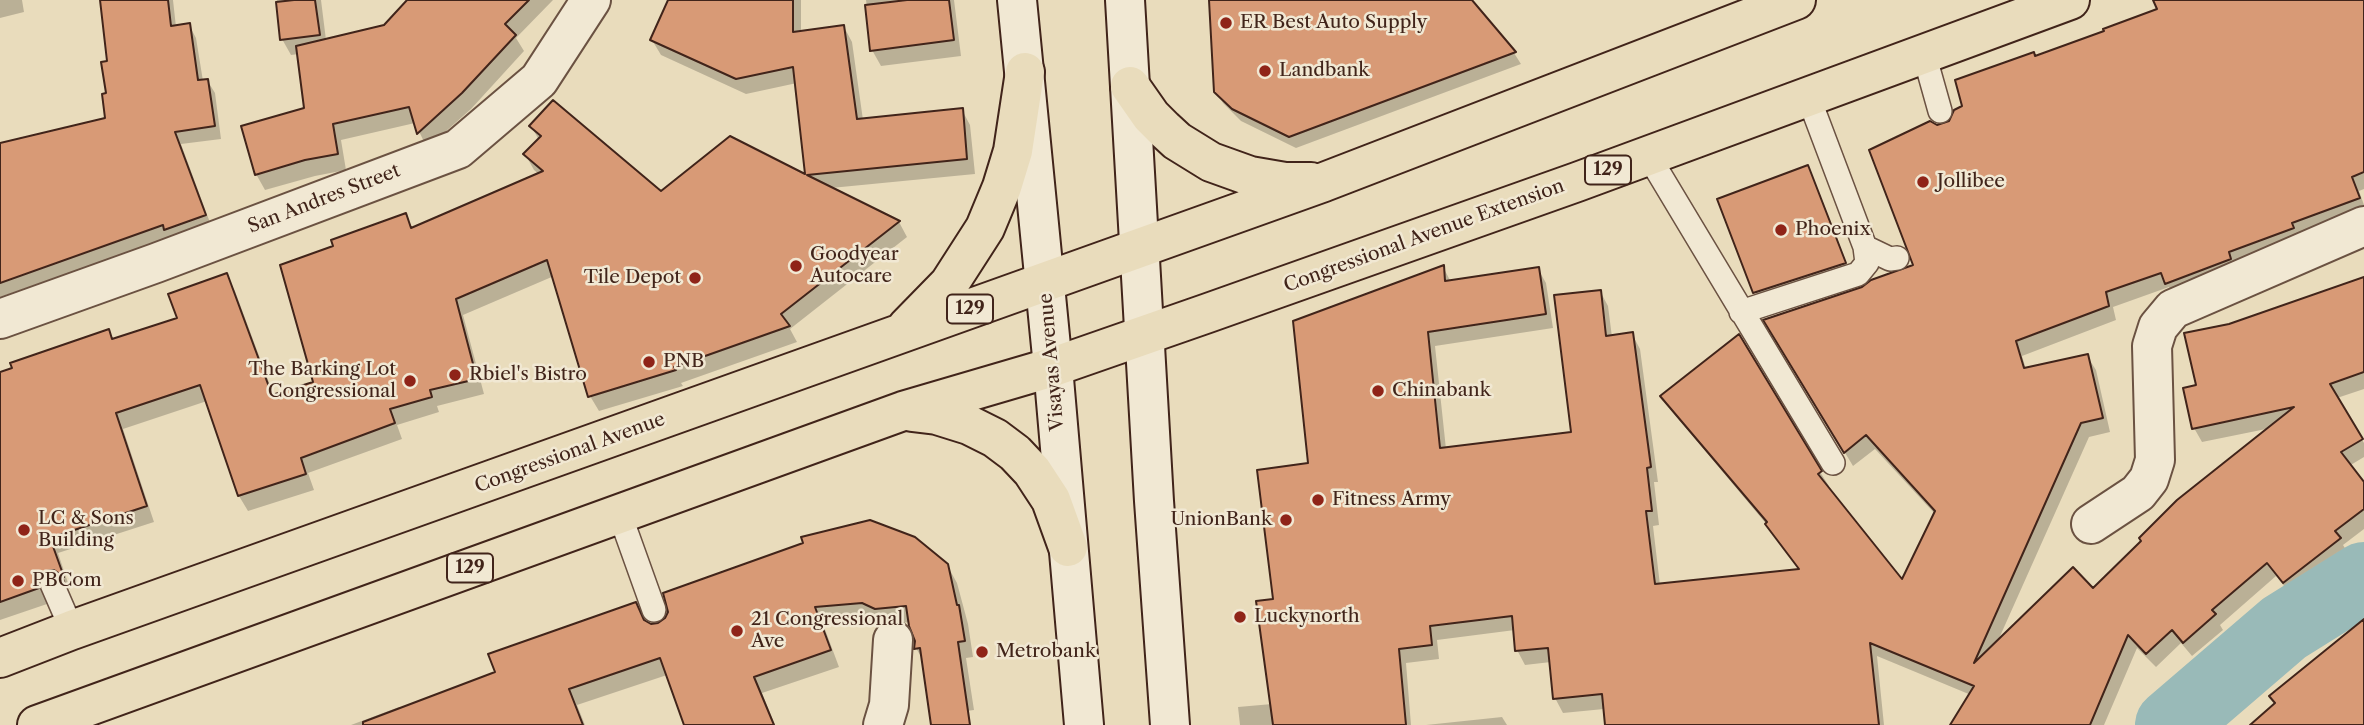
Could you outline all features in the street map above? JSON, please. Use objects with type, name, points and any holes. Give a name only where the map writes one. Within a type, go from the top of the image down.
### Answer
[{"type":"main road","name":"San Andres Street","points":[[0,319],[458,149],[539,80],[592,0]]},
{"type":"main road","name":"Visayas Avenue","points":[[1017,0],[1084,725]]},
{"type":"main road","points":[[1125,0],[1170,725]]},
{"type":"main road","name":"Congressional Avenue Extension","points":[[1053,367],[1648,155],[2070,0]]},
{"type":"main road","name":"129","points":[[1140,247],[1324,182],[1788,1]]},
{"type":"main road","points":[[894,337],[930,306],[949,284],[985,228],[1013,151],[1025,72]]},
{"type":"main road","points":[[1130,86],[1151,116],[1177,141],[1211,162],[1235,172],[1267,179],[1324,182]]},
{"type":"main road","points":[[2091,524],[2138,493],[2149,479],[2155,460],[2152,346],[2158,327],[2173,309],[2364,226]]},
{"type":"main road","name":"Congressional Avenue","points":[[0,658],[1140,247]]},
{"type":"main road","name":"129","points":[[37,725],[903,411],[1053,367]]},
{"type":"main road","points":[[903,411],[923,412],[954,420],[984,432],[1006,446],[1024,462],[1043,486],[1058,517],[1068,547]]},
{"type":"main road","points":[[883,725],[889,705],[893,640]]},
{"type":"lane","points":[[1924,54],[1940,111]]},
{"type":"lane","points":[[1741,312],[1858,274],[1867,263],[1865,247],[1808,96]]},
{"type":"lane","points":[[1648,155],[1833,463]]},
{"type":"lane","points":[[1865,247],[1891,259],[1897,258]]},
{"type":"lane","points":[[620,515],[654,610]]},
{"type":"lane","points":[[52,584],[72,630]]},
{"type":"building","points":[[100,0],[168,0],[171,26],[190,23],[198,80],[208,79],[215,126],[175,132],[206,215],[164,230],[163,225],[0,283],[0,143],[105,118],[102,94],[106,93],[101,62],[107,61]]},
{"type":"building","points":[[315,0],[320,35],[280,40],[276,2]]},
{"type":"building","points":[[407,0],[529,0],[505,24],[516,35],[462,93],[417,134],[409,107],[333,124],[338,154],[305,160],[255,175],[241,126],[304,108],[296,46],[384,25]]},
{"type":"building","points":[[668,0],[793,0],[793,32],[844,25],[857,119],[963,108],[967,159],[807,175],[900,221],[781,314],[790,326],[674,367],[676,370],[588,397],[547,260],[456,299],[477,379],[430,390],[432,397],[390,409],[395,423],[301,458],[306,474],[238,496],[200,385],[116,413],[147,506],[50,538],[64,577],[54,570],[47,571],[40,576],[39,588],[0,602],[0,372],[12,368],[10,363],[109,329],[112,339],[177,318],[168,294],[227,273],[272,395],[313,382],[280,265],[333,246],[331,240],[406,213],[411,228],[543,171],[523,154],[541,136],[529,126],[553,100],[661,191],[730,136],[805,174],[793,67],[736,79],[650,40]]},
{"type":"building","points":[[907,0],[949,0],[954,40],[870,51],[865,5]]},
{"type":"building","points":[[1209,0],[1472,0],[1516,52],[1289,137],[1232,109],[1214,92]]},
{"type":"building","points":[[2153,0],[2364,0],[2364,172],[2352,177],[2360,198],[2292,223],[2294,228],[2229,252],[2231,259],[2165,284],[2161,273],[2106,292],[2109,306],[2016,341],[2024,368],[2088,354],[2103,418],[2081,423],[1974,663],[2073,567],[2093,588],[2141,541],[2139,538],[2177,500],[2294,407],[2192,429],[2183,388],[2196,385],[2184,333],[2229,324],[2364,277],[2364,372],[2330,384],[2363,439],[2341,452],[2364,482],[2364,509],[2335,531],[2341,538],[2283,583],[2267,563],[2212,610],[2216,614],[2183,643],[2172,630],[2146,654],[2128,635],[2090,725],[1950,725],[1974,686],[1870,643],[1879,725],[1605,725],[1602,694],[1553,699],[1548,648],[1515,651],[1512,616],[1430,626],[1432,645],[1399,649],[1406,725],[1273,725],[1256,601],[1273,599],[1257,470],[1308,463],[1293,321],[1444,265],[1445,281],[1539,267],[1546,314],[1428,332],[1440,448],[1571,432],[1554,295],[1601,290],[1606,336],[1633,332],[1651,467],[1647,468],[1652,511],[1646,511],[1655,584],[1799,569],[1765,524],[1767,522],[1660,396],[1739,334],[1822,471],[1818,474],[1902,579],[1935,511],[1866,435],[1844,453],[1763,320],[1862,287],[1871,280],[1913,265],[1869,150],[1930,121],[1937,125],[1949,121],[1954,110],[1962,106],[1955,80],[2034,52],[2035,56],[2104,31],[2103,29],[2157,9]]},
{"type":"building","name":"Phoenix","points":[[1808,165],[1846,263],[1753,293],[1717,199]]},
{"type":"building","points":[[870,520],[915,537],[948,564],[965,641],[958,642],[970,725],[931,725],[920,648],[914,649],[915,641],[906,606],[875,609],[862,603],[815,607],[831,650],[754,677],[774,725],[684,725],[660,658],[569,689],[583,725],[363,725],[363,722],[495,672],[488,654],[636,602],[644,620],[651,624],[658,623],[668,612],[663,593],[803,543],[801,537]]},
{"type":"building","points":[[2364,619],[2364,725],[2250,725],[2275,703],[2269,696]]},
{"type":"waterway","points":[[2171,725],[2284,628],[2364,578]]},
{"type":"place","name":"ER Best Auto Supply","points":[[1226,23]]},
{"type":"place","name":"Landbank","points":[[1265,71]]},
{"type":"place","name":"Jollibee","points":[[1923,182]]},
{"type":"place","name":"Phoenix","points":[[1781,230]]},
{"type":"place","name":"Goodyear Autocare","points":[[796,266]]},
{"type":"place","name":"Tile Depot","points":[[695,278]]},
{"type":"place","name":"PNB","points":[[649,362]]},
{"type":"place","name":"Rbiel's Bistro","points":[[455,375]]},
{"type":"place","name":"The Barking Lot Congressional","points":[[410,381]]},
{"type":"place","name":"Chinabank","points":[[1378,391]]},
{"type":"place","name":"Fitness Army","points":[[1318,500]]},
{"type":"place","name":"UnionBank","points":[[1286,520]]},
{"type":"place","name":"LC & Sons Building","points":[[24,530]]},
{"type":"place","name":"PBCom","points":[[18,581]]},
{"type":"place","name":"Luckynorth","points":[[1240,617]]},
{"type":"place","name":"21 Congressional Ave","points":[[737,631]]},
{"type":"place","name":"Metrobank","points":[[982,652]]}]
